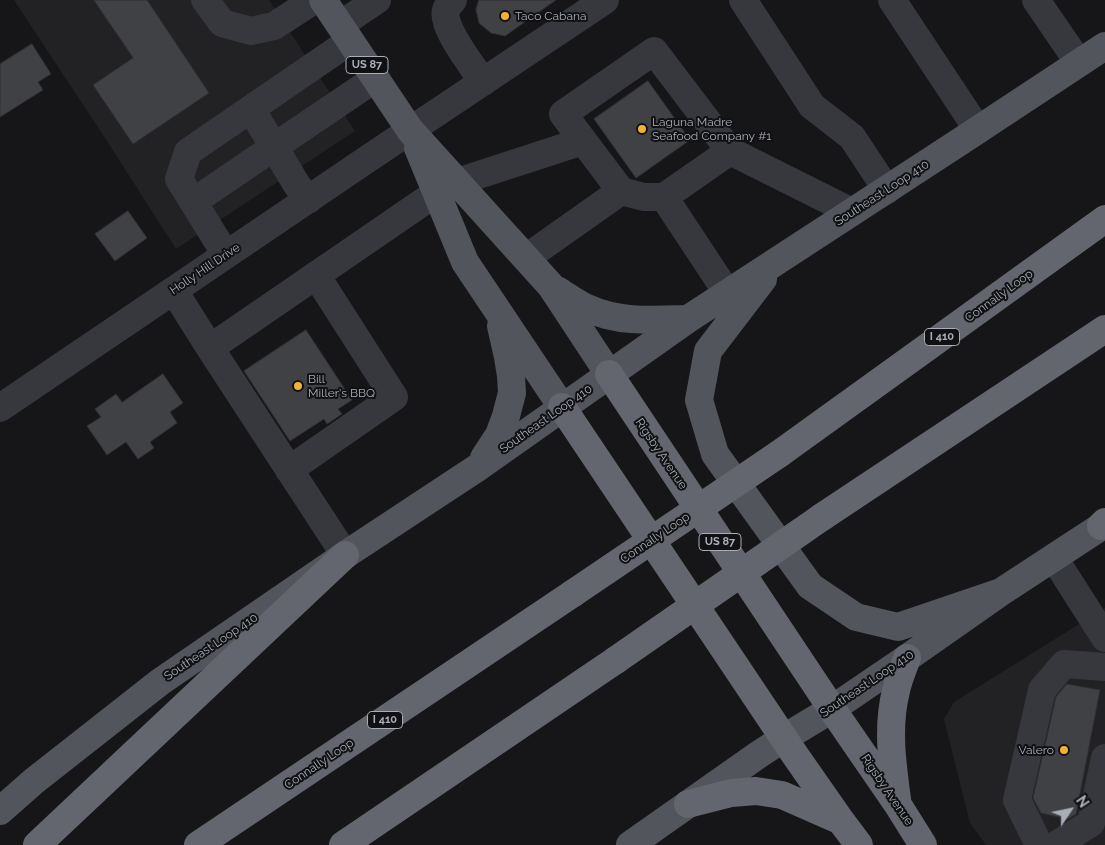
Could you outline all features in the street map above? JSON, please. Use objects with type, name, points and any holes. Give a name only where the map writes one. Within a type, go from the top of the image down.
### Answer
[{"type":"highway","name":"Connally Loop","points":[[198,845],[779,454],[1105,220]]},
{"type":"highway","points":[[342,845],[616,660],[822,517],[1105,329]]},
{"type":"highway","name":"Rigsby Avenue","points":[[609,374],[924,845]]},
{"type":"highway","name":"Rigsby Avenue","points":[[562,407],[858,845]]},
{"type":"highway","points":[[37,845],[345,555]]},
{"type":"highway","points":[[898,805],[892,758],[891,726],[896,691],[907,658]]},
{"type":"highway","points":[[688,804],[731,793],[756,791],[782,794],[841,821]]},
{"type":"main road","name":"Rigsby Avenue","points":[[323,0],[447,188],[526,258],[551,286],[609,374]]},
{"type":"main road","name":"Southeast Loop 410","points":[[0,811],[34,781],[160,682],[476,468],[688,319],[1105,46]]},
{"type":"main road","name":"Rigsby Avenue","points":[[447,188],[465,262],[562,407]]},
{"type":"main road","points":[[774,263],[708,351],[699,400],[714,454],[810,586],[856,617],[898,626],[1001,592]]},
{"type":"main road","points":[[551,286],[587,308],[621,319],[688,319]]},
{"type":"main road","points":[[476,468],[499,435],[512,393],[508,357],[497,310]]},
{"type":"main road","name":"Southeast Loop 410","points":[[638,843],[688,804],[784,738],[907,658],[1001,592],[1104,524]]},
{"type":"street","points":[[205,0],[222,23],[251,31],[274,26],[314,0]]},
{"type":"street","points":[[226,255],[179,179],[188,152],[251,109],[345,33],[377,0]]},
{"type":"street","points":[[453,0],[445,11],[449,30],[483,82]]},
{"type":"street","name":"Holly Hill Drive","points":[[0,408],[605,0]]},
{"type":"street","points":[[743,0],[812,106],[852,138],[887,190]]},
{"type":"street","points":[[892,0],[978,130]]},
{"type":"street","points":[[1036,0],[1079,63]]},
{"type":"street","points":[[730,151],[664,197],[644,198],[621,191],[563,114],[654,51],[730,151],[852,212]]},
{"type":"street","points":[[193,202],[376,78]]},
{"type":"street","points":[[251,109],[308,200]]},
{"type":"street","points":[[210,348],[447,188],[583,141]]},
{"type":"street","points":[[526,258],[621,191]]},
{"type":"street","points":[[664,197],[728,294]]},
{"type":"street","points":[[289,470],[394,398],[316,275]]},
{"type":"street","points":[[174,291],[345,555]]},
{"type":"street","points":[[1054,558],[1105,638]]},
{"type":"street","points":[[1039,845],[1017,800],[1042,690],[1064,664],[1105,667]]},
{"type":"street","points":[[1056,845],[1091,823],[1105,758]]},
{"type":"shaded area","points":[[14,0],[269,0],[355,131],[176,249]]},
{"type":"shaded area","points":[[1105,608],[1105,845],[986,845],[970,823],[944,719],[954,702]]},
{"type":"building","points":[[94,0],[147,0],[209,93],[133,144],[93,85],[133,58]]},
{"type":"building","name":"Taco Cabana","points":[[479,0],[556,0],[505,36],[491,33],[479,23],[476,10]]},
{"type":"building","points":[[32,44],[51,74],[38,82],[43,90],[0,117],[0,64]]},
{"type":"building","name":"Laguna Madre Seafood Company #1","points":[[648,81],[690,140],[636,178],[594,119]]},
{"type":"building","points":[[128,211],[147,238],[115,261],[95,234]]},
{"type":"building","name":"Bill Miller's BBQ","points":[[306,330],[352,400],[338,409],[342,414],[327,424],[324,419],[290,441],[244,371]]},
{"type":"building","points":[[163,374],[183,403],[170,412],[177,423],[150,442],[154,448],[138,459],[126,442],[107,455],[87,426],[101,417],[95,409],[116,394],[122,402]]},
{"type":"building","name":"Valero","points":[[1067,684],[1100,690],[1076,814],[1068,819],[1041,813],[1033,798],[1056,697]]},
{"type":"place","name":"Taco Cabana","points":[[505,16]]},
{"type":"place","name":"Laguna Madre Seafood Company #1","points":[[642,129]]},
{"type":"place","name":"Bill Miller's BBQ","points":[[298,386]]},
{"type":"place","name":"Valero","points":[[1064,750]]}]
